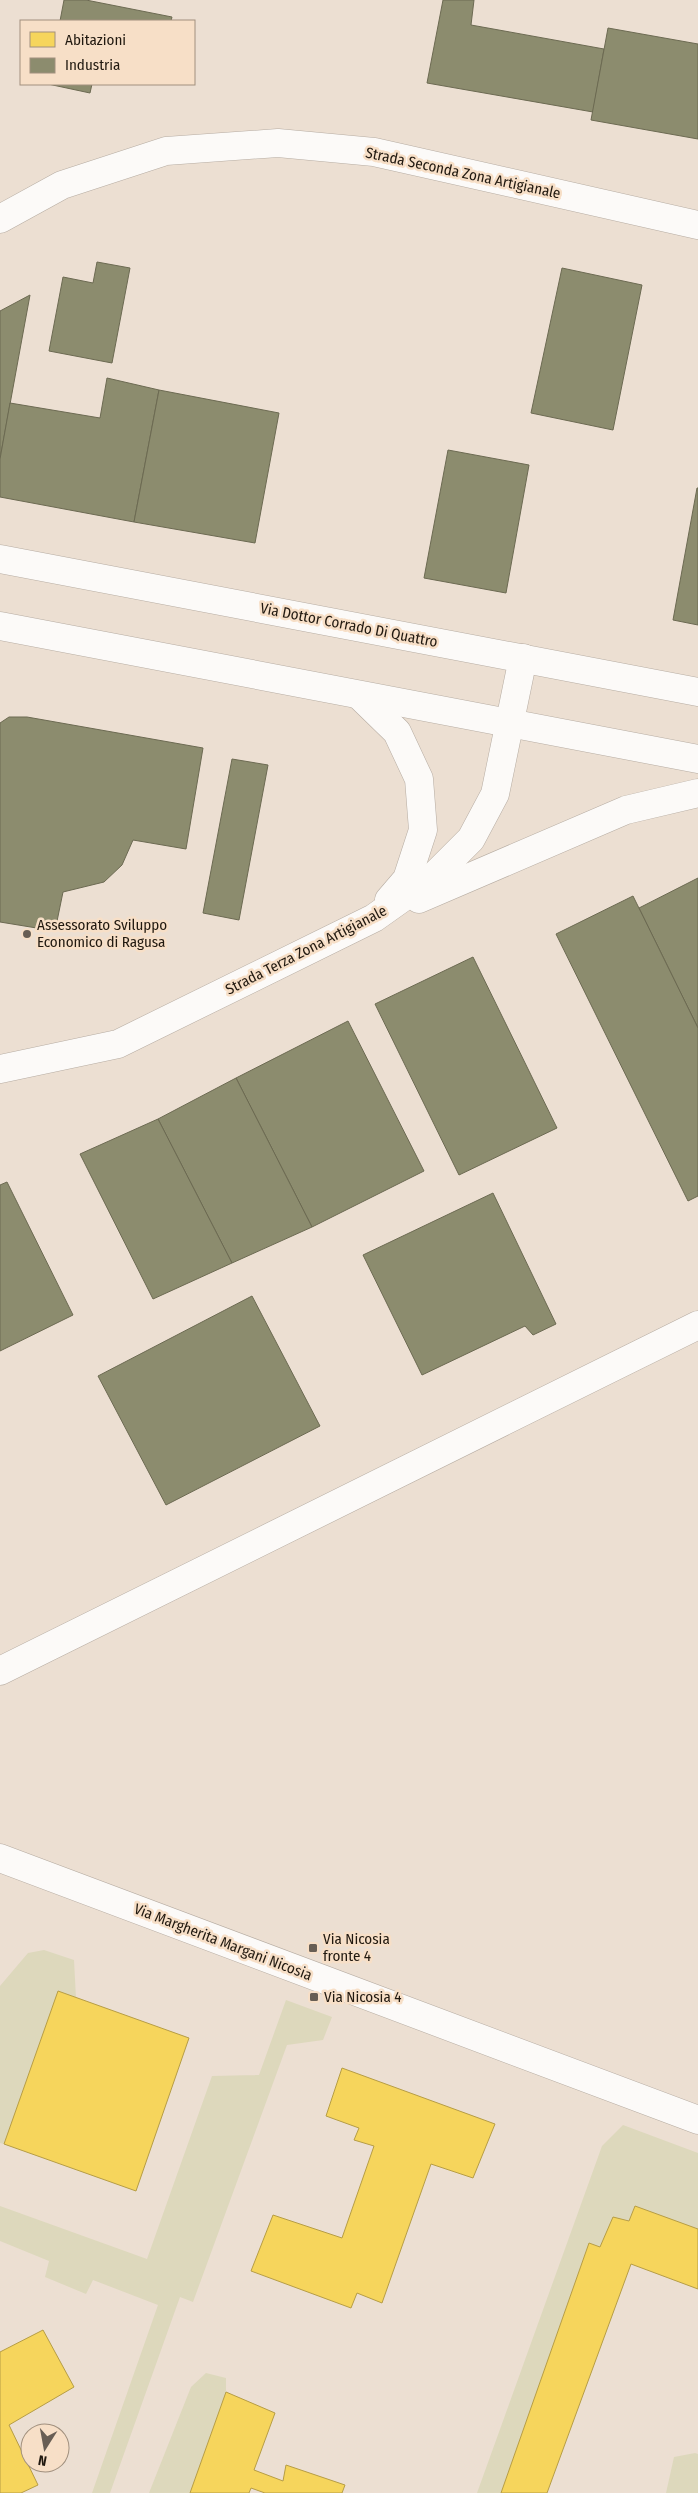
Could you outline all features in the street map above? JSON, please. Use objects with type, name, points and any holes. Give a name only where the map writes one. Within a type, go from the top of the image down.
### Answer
[{"type":"street","name":"Strada Seconda Zona Artigianale","points":[[0,219],[62,185],[166,151],[278,144],[374,152],[698,225]]},
{"type":"street","name":"Via Dottor Corrado Di Quattro","points":[[0,559],[698,692]]},
{"type":"street","points":[[0,626],[698,759]]},
{"type":"street","name":"Strada Terza Zona Artigianale","points":[[0,1068],[118,1044],[374,918],[436,874],[471,839],[495,794],[523,658]]},
{"type":"street","points":[[360,696],[398,732],[419,779],[423,830],[407,879],[374,918]]},
{"type":"street","points":[[374,918],[626,810],[698,793]]},
{"type":"street","points":[[0,1671],[698,1325]]},
{"type":"street","points":[[0,1847],[32,1870]]},
{"type":"street","name":"Via Margherita Margani Nicosia","points":[[0,1858],[698,2120]]},
{"type":"shaded area","points":[[44,1950],[74,1960],[76,1998],[58,1991],[4,2144],[0,2143],[0,1986],[28,1953]]},
{"type":"shaded area","points":[[286,2000],[332,2017],[323,2040],[287,2045],[193,2302],[180,2297],[110,2493],[92,2493],[158,2305],[93,2280],[86,2294],[45,2277],[49,2261],[0,2241],[0,2206],[147,2259],[212,2076],[259,2075]]},
{"type":"shaded area","points":[[623,2125],[698,2153],[698,2229],[613,2218],[600,2247],[589,2243],[501,2493],[477,2493],[602,2146]]},
{"type":"shaded area","points":[[206,2373],[226,2378],[226,2392],[190,2493],[149,2493],[191,2387]]},
{"type":"shaded area","points":[[698,2454],[698,2493],[666,2493],[674,2457]]},
{"type":"building: Abitazioni","points":[[58,1991],[189,2038],[136,2191],[4,2144]]},
{"type":"building: Abitazioni","points":[[342,2068],[495,2124],[473,2178],[431,2164],[382,2303],[357,2293],[351,2308],[251,2271],[273,2215],[342,2238],[374,2146],[354,2140],[359,2128],[326,2116]]},
{"type":"building: Abitazioni","points":[[635,2206],[698,2229],[698,2289],[631,2264],[547,2493],[501,2493],[589,2243],[600,2247],[613,2217],[629,2221]]},
{"type":"building: Abitazioni","points":[[43,2330],[74,2387],[9,2425],[20,2448],[20,2473],[32,2473],[38,2485],[21,2493],[0,2493],[0,2352]]},
{"type":"building: Abitazioni","points":[[226,2392],[275,2413],[254,2470],[283,2481],[286,2465],[345,2485],[342,2493],[265,2493],[251,2488],[249,2493],[190,2493]]},
{"type":"building: Industria","points":[[64,0],[86,0],[172,17],[171,20],[60,20]]},
{"type":"building: Industria","points":[[443,0],[474,0],[471,25],[604,49],[593,112],[427,83]]},
{"type":"building: Industria","points":[[608,28],[698,44],[698,139],[591,120]]},
{"type":"building: Industria","points":[[53,85],[92,85],[90,93]]},
{"type":"building: Industria","points":[[97,262],[130,268],[112,363],[49,351],[63,277],[93,283]]},
{"type":"building: Industria","points":[[562,268],[642,285],[613,430],[531,413]]},
{"type":"building: Industria","points":[[30,295],[21,344],[0,459],[0,311]]},
{"type":"building: Industria","points":[[107,378],[159,390],[134,522],[0,497],[0,459],[10,403],[100,418]]},
{"type":"building: Industria","points":[[159,390],[279,413],[255,543],[134,522]]},
{"type":"building: Industria","points":[[448,450],[529,465],[506,593],[424,578]]},
{"type":"building: Industria","points":[[698,488],[698,625],[673,620]]},
{"type":"building: Industria","points":[[9,717],[27,717],[203,748],[186,849],[133,840],[122,865],[104,882],[63,892],[55,931],[0,922],[0,723]]},
{"type":"building: Industria","points":[[232,759],[268,765],[239,920],[203,913]]},
{"type":"building: Industria","points":[[698,878],[698,1028],[639,908]]},
{"type":"building: Industria","points":[[633,896],[698,1028],[698,1196],[688,1201],[556,934]]},
{"type":"building: Industria","points":[[473,957],[557,1128],[459,1175],[375,1004]]},
{"type":"building: Industria","points":[[348,1021],[424,1171],[312,1227],[236,1078]]},
{"type":"building: Industria","points":[[236,1078],[312,1227],[232,1263],[158,1119]]},
{"type":"building: Industria","points":[[158,1119],[232,1263],[153,1299],[80,1154]]},
{"type":"building: Industria","points":[[7,1182],[73,1315],[0,1351],[0,1185]]},
{"type":"building: Industria","points":[[493,1193],[556,1324],[533,1335],[525,1326],[422,1375],[363,1255]]},
{"type":"building: Industria","points":[[252,1296],[320,1426],[166,1505],[98,1376]]},
{"type":"place","name":"Assessorato Sviluppo Economico di Ragusa","points":[[27,934]]},
{"type":"place","name":"Via Nicosia fronte 4","points":[[313,1948]]},
{"type":"place","name":"Via Nicosia 4","points":[[314,1997]]}]
